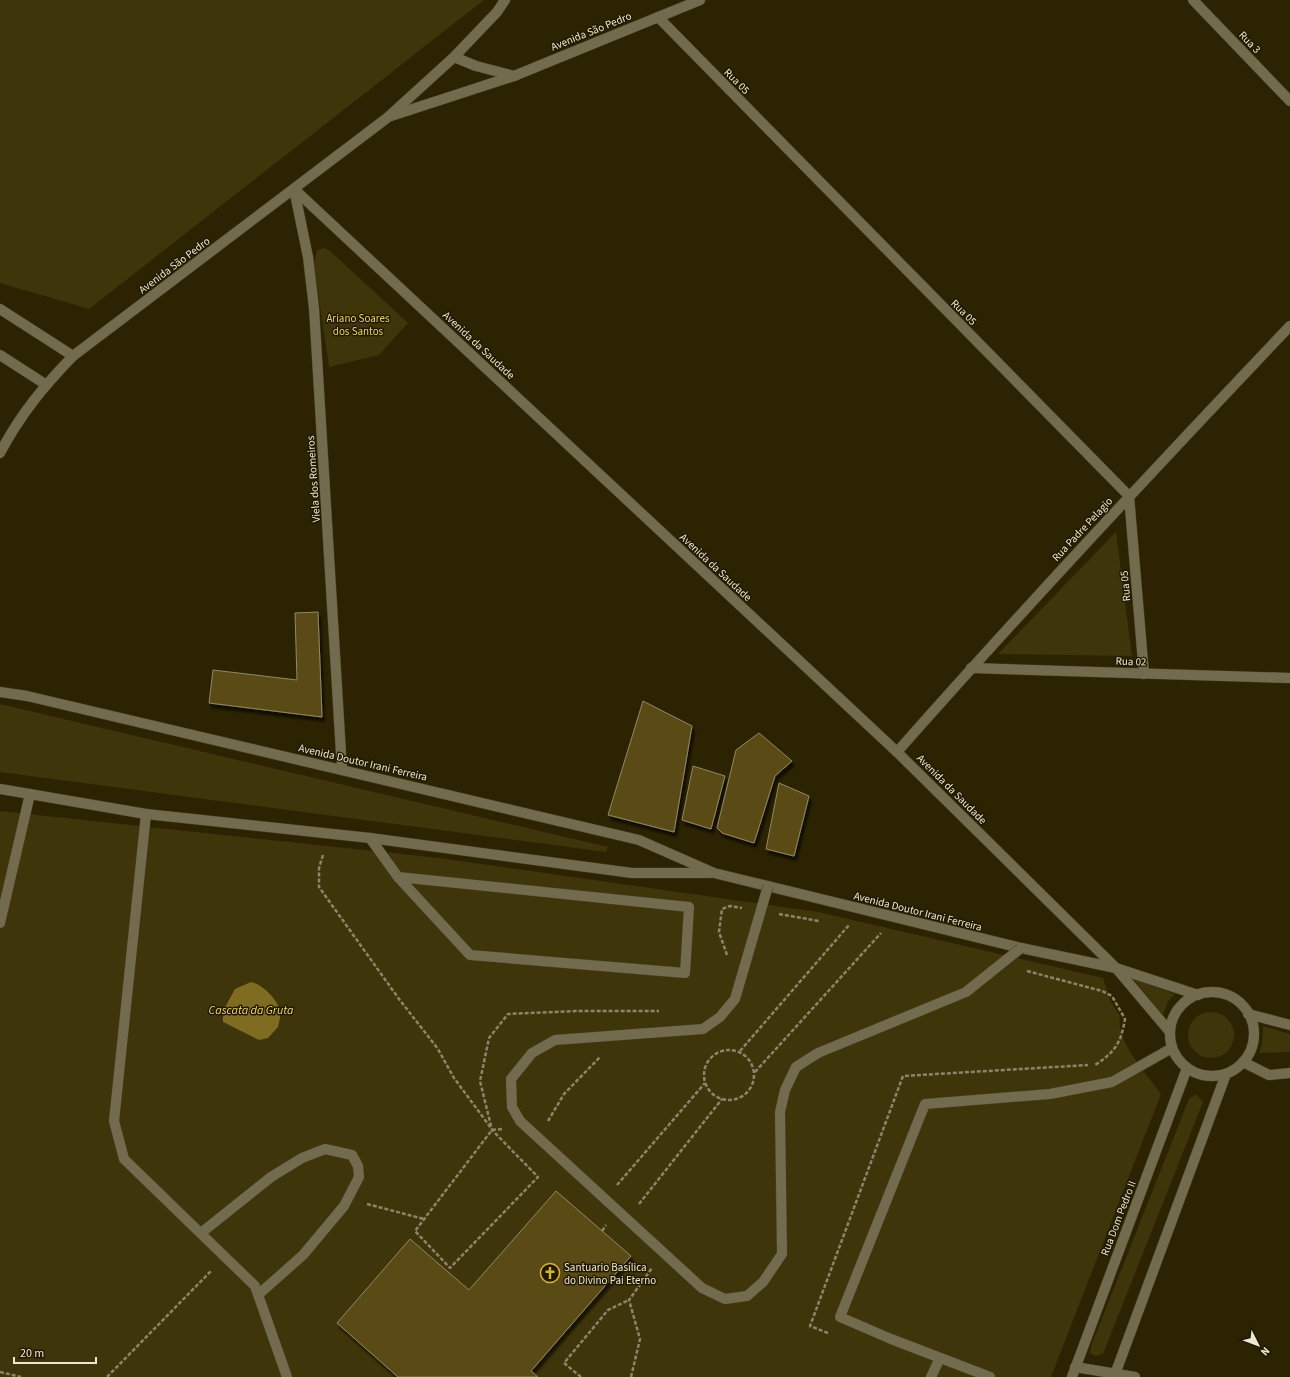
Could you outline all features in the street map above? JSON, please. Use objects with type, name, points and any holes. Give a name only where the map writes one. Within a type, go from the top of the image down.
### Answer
[{"type":"street","name":"Avenida São Pedro","points":[[0,453],[12,430],[45,384],[73,356],[387,118],[454,57],[497,12],[504,0]]},
{"type":"street","name":"Avenida São Pedro","points":[[387,118],[514,76],[700,0]]},
{"type":"street","name":"Rua 3","points":[[1193,0],[1290,101]]},
{"type":"street","name":"Rua 05","points":[[658,17],[1129,496],[1144,674]]},
{"type":"street","points":[[454,57],[476,66],[514,76]]},
{"type":"street","name":"Avenida da Saudade","points":[[294,189],[897,752],[1116,968]]},
{"type":"street","name":"Viela dos Romeiros","points":[[294,189],[308,256],[314,308],[342,770]]},
{"type":"street","points":[[0,309],[73,356]]},
{"type":"street","name":"Rua Padre Pelagio","points":[[897,752],[971,668],[1129,496],[1290,326]]},
{"type":"street","points":[[0,355],[45,384]]},
{"type":"street","name":"Rua 02","points":[[971,668],[1290,678]]},
{"type":"street","name":"Avenida Doutor Irani Ferreira","points":[[0,692],[27,696],[639,840],[714,873],[1021,948],[1116,968],[1198,995]]},
{"type":"street","name":"Avenida Doutor Irani Ferreira","points":[[0,788],[146,814],[370,838],[632,873],[714,873]]},
{"type":"street","points":[[0,923],[30,794]]},
{"type":"street","points":[[146,814],[114,1122],[124,1159],[255,1286],[287,1377]]},
{"type":"street","points":[[370,838],[398,877],[470,955],[685,973],[688,907],[398,877]]},
{"type":"street","points":[[768,886],[735,999],[720,1017],[703,1029],[555,1040],[532,1053],[511,1079],[512,1107],[520,1121],[702,1288],[724,1299],[746,1296],[763,1282],[782,1254],[780,1112],[785,1090],[796,1067],[818,1053],[966,992],[1021,948]]},
{"type":"street","points":[[1116,968],[1170,1032]]},
{"type":"street","points":[[1210,992],[1221,993],[1232,997],[1241,1004],[1248,1014],[1253,1028],[1252,1044],[1242,1062],[1226,1074],[1212,1076],[1199,1074],[1187,1068],[1178,1059],[1172,1048],[1170,1032],[1178,1009],[1187,1000],[1198,995],[1210,992]]},
{"type":"street","points":[[1248,1014],[1290,1025]]},
{"type":"street","points":[[990,1377],[840,1317],[925,1104],[1050,1094],[1112,1082],[1172,1048]]},
{"type":"street","points":[[1242,1062],[1269,1075],[1290,1073]]},
{"type":"street","name":"Rua Dom Pedro II","points":[[1073,1372],[1187,1068]]},
{"type":"street","points":[[1115,1376],[1226,1074]]},
{"type":"street","points":[[201,1233],[271,1177],[302,1158],[325,1149],[352,1156],[358,1166],[359,1177],[344,1206],[303,1255],[258,1294]]},
{"type":"street","points":[[931,1377],[940,1358]]},
{"type":"street","points":[[1073,1372],[1135,1377]]},
{"type":"path","points":[[323,855],[319,868],[319,887],[399,999],[438,1049],[454,1078],[492,1130],[415,1231],[450,1268],[493,1222]]},
{"type":"path","points":[[740,1051],[849,926],[853,907]]},
{"type":"path","points":[[647,1016],[653,1010]]},
{"type":"path","points":[[723,1050],[740,1051],[747,1056],[752,1063],[754,1080],[746,1094],[731,1100],[722,1099],[709,1090],[705,1083],[704,1075],[709,1059],[723,1050]]},
{"type":"path","points":[[546,1123],[564,1094],[606,1052]]},
{"type":"path","points":[[605,1199],[705,1083]]},
{"type":"path","points":[[627,1219],[722,1099]]},
{"type":"path","points":[[348,1200],[424,1219]]},
{"type":"path","points":[[581,1377],[564,1363],[608,1310],[629,1300],[650,1270]]},
{"type":"path","points":[[107,1377],[208,1274]]},
{"type":"path","points":[[629,1300],[640,1339],[631,1377]]},
{"type":"path","points":[[0,1372],[20,1377]]},
{"type":"green space","points":[[0,0],[484,0],[89,309],[0,283]]},
{"type":"green space","name":"Ariano Soares dos Santos","points":[[324,248],[330,251],[408,323],[379,355],[329,367],[314,265],[317,250]]},
{"type":"green space","points":[[1116,532],[1132,656],[998,654]]},
{"type":"green space","points":[[0,704],[608,847],[606,852],[0,772]]},
{"type":"green space","points":[[0,811],[439,858],[818,912],[1103,978],[1111,1002],[1120,1016],[1122,1036],[1127,1046],[1133,1057],[1161,1094],[1051,1377],[0,1377]]},
{"type":"green space","points":[[1133,979],[1175,994],[1168,1001],[1163,1015]]},
{"type":"green space","points":[[1211,1012],[1224,1016],[1230,1022],[1234,1035],[1230,1048],[1224,1054],[1211,1058],[1198,1054],[1192,1048],[1188,1035],[1192,1022],[1198,1016]]},
{"type":"green space","points":[[1263,1026],[1290,1034],[1290,1052],[1259,1053],[1262,1045]]},
{"type":"green space","points":[[1196,1094],[1203,1102],[1103,1354],[1096,1356],[1090,1353],[1091,1346],[1189,1099]]},
{"type":"water","name":"Cascata da Gruta","points":[[251,982],[260,986],[269,993],[276,1002],[280,1011],[278,1027],[268,1038],[259,1040],[223,1022],[225,1008],[235,989]]},
{"type":"building","points":[[318,612],[322,717],[209,703],[213,670],[297,680],[295,613]]},
{"type":"building","points":[[643,701],[692,726],[674,832],[608,815]]},
{"type":"building","points":[[759,733],[792,761],[775,776],[754,843],[722,833],[717,828],[736,750]]},
{"type":"building","points":[[693,766],[725,776],[711,829],[682,820]]},
{"type":"building","points":[[779,783],[809,796],[794,856],[766,849]]},
{"type":"building","name":"Santuario Basílica do Divino Pai Eterno","points":[[556,1191],[631,1256],[531,1371],[538,1377],[398,1377],[337,1323],[410,1239],[469,1290]]},
{"type":"place","name":"Santuario Basílica do Divino Pai Eterno","points":[[550,1273]]}]
